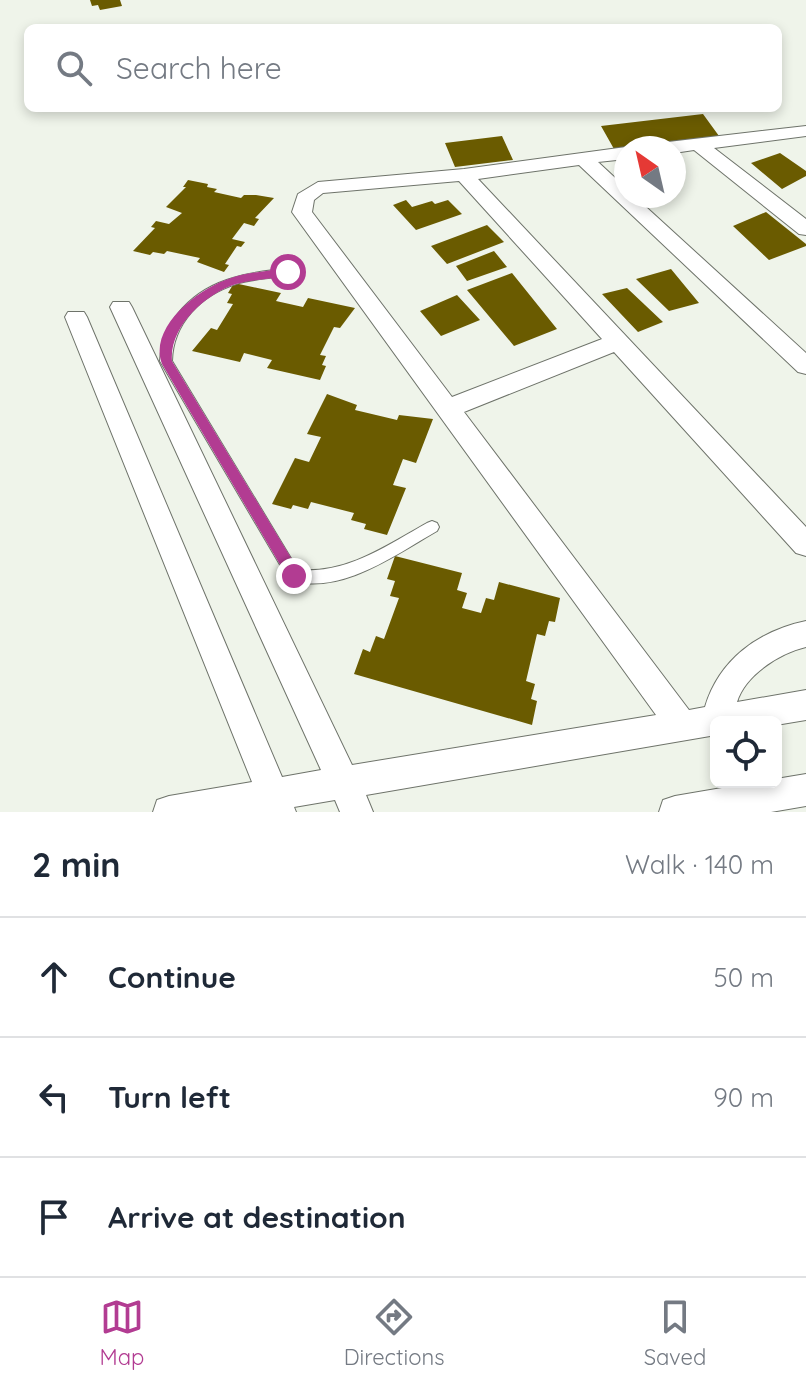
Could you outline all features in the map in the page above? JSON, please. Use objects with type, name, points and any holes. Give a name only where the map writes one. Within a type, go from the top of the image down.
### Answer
[{"type":"street","points":[[686,146],[806,131]]},
{"type":"street","points":[[698,144],[806,229]]},
{"type":"street","points":[[614,155],[464,175],[318,188],[305,198],[302,212],[683,727]]},
{"type":"street","points":[[583,159],[806,366]]},
{"type":"street","points":[[464,175],[806,545]]},
{"type":"street","points":[[121,307],[190,426],[351,798]]},
{"type":"street","points":[[76,317],[276,804]]},
{"type":"street","points":[[449,408],[618,341]]},
{"type":"street","points":[[719,716],[729,682],[764,651],[806,634]]},
{"type":"street","points":[[745,716],[806,705]]},
{"type":"street","points":[[169,812],[351,798],[710,722]]},
{"type":"street","points":[[675,812],[753,806],[806,790]]},
{"type":"lane","points":[[288,272],[236,280],[214,289],[178,320],[165,346],[166,361],[190,426],[294,576],[314,580],[362,566],[432,527]]},
{"type":"building","points":[[90,0],[120,0],[122,6],[100,10],[98,5],[92,6]]},
{"type":"building","points":[[703,114],[719,136],[686,140],[686,136],[614,136],[614,149],[601,126]]},
{"type":"building","points":[[502,136],[513,160],[455,167],[445,143]]},
{"type":"building","points":[[780,153],[806,171],[806,176],[782,189],[751,163]]},
{"type":"building","points":[[188,180],[208,184],[207,187],[217,189],[214,192],[241,198],[256,195],[274,198],[255,218],[259,219],[254,226],[244,223],[232,239],[245,242],[241,247],[237,246],[225,264],[229,265],[224,272],[197,262],[200,258],[167,251],[150,255],[133,251],[155,228],[151,227],[156,221],[169,224],[182,213],[166,207],[186,187],[183,187]]},
{"type":"building","points":[[406,200],[412,207],[448,200],[462,214],[416,230],[393,205]]},
{"type":"building","points":[[766,212],[806,246],[769,260],[733,226]]},
{"type":"building","points":[[487,225],[504,242],[447,264],[431,246]]},
{"type":"building","points":[[494,251],[507,267],[467,281],[456,266]]},
{"type":"building","points":[[671,269],[699,303],[669,311],[636,279]]},
{"type":"building","points":[[512,273],[557,329],[514,346],[467,290]]},
{"type":"building","points":[[234,283],[281,293],[276,301],[303,307],[308,298],[355,308],[340,328],[334,327],[320,355],[326,356],[322,365],[326,366],[320,380],[267,368],[272,360],[244,353],[240,362],[192,351],[211,328],[217,330],[233,304],[227,303]]},
{"type":"building","points":[[627,288],[663,322],[638,332],[602,294]]},
{"type":"building","points":[[457,295],[480,320],[441,336],[420,311]]},
{"type":"building","points":[[327,394],[357,405],[355,410],[397,420],[399,415],[433,419],[416,463],[403,459],[393,485],[406,488],[387,535],[364,529],[366,524],[351,520],[354,513],[311,502],[308,509],[272,504],[295,458],[309,462],[321,437],[307,434]]},
{"type":"building","points":[[395,556],[462,573],[457,590],[467,593],[462,608],[481,613],[486,598],[494,600],[499,582],[560,598],[555,622],[549,621],[545,636],[537,634],[526,681],[535,684],[531,699],[537,701],[532,725],[354,674],[363,649],[370,652],[376,636],[384,639],[399,598],[390,596],[395,581],[387,579]]},
{"type":"route","points":[[288,272],[236,280],[214,289],[178,320],[165,346],[166,361],[294,576]]}]
